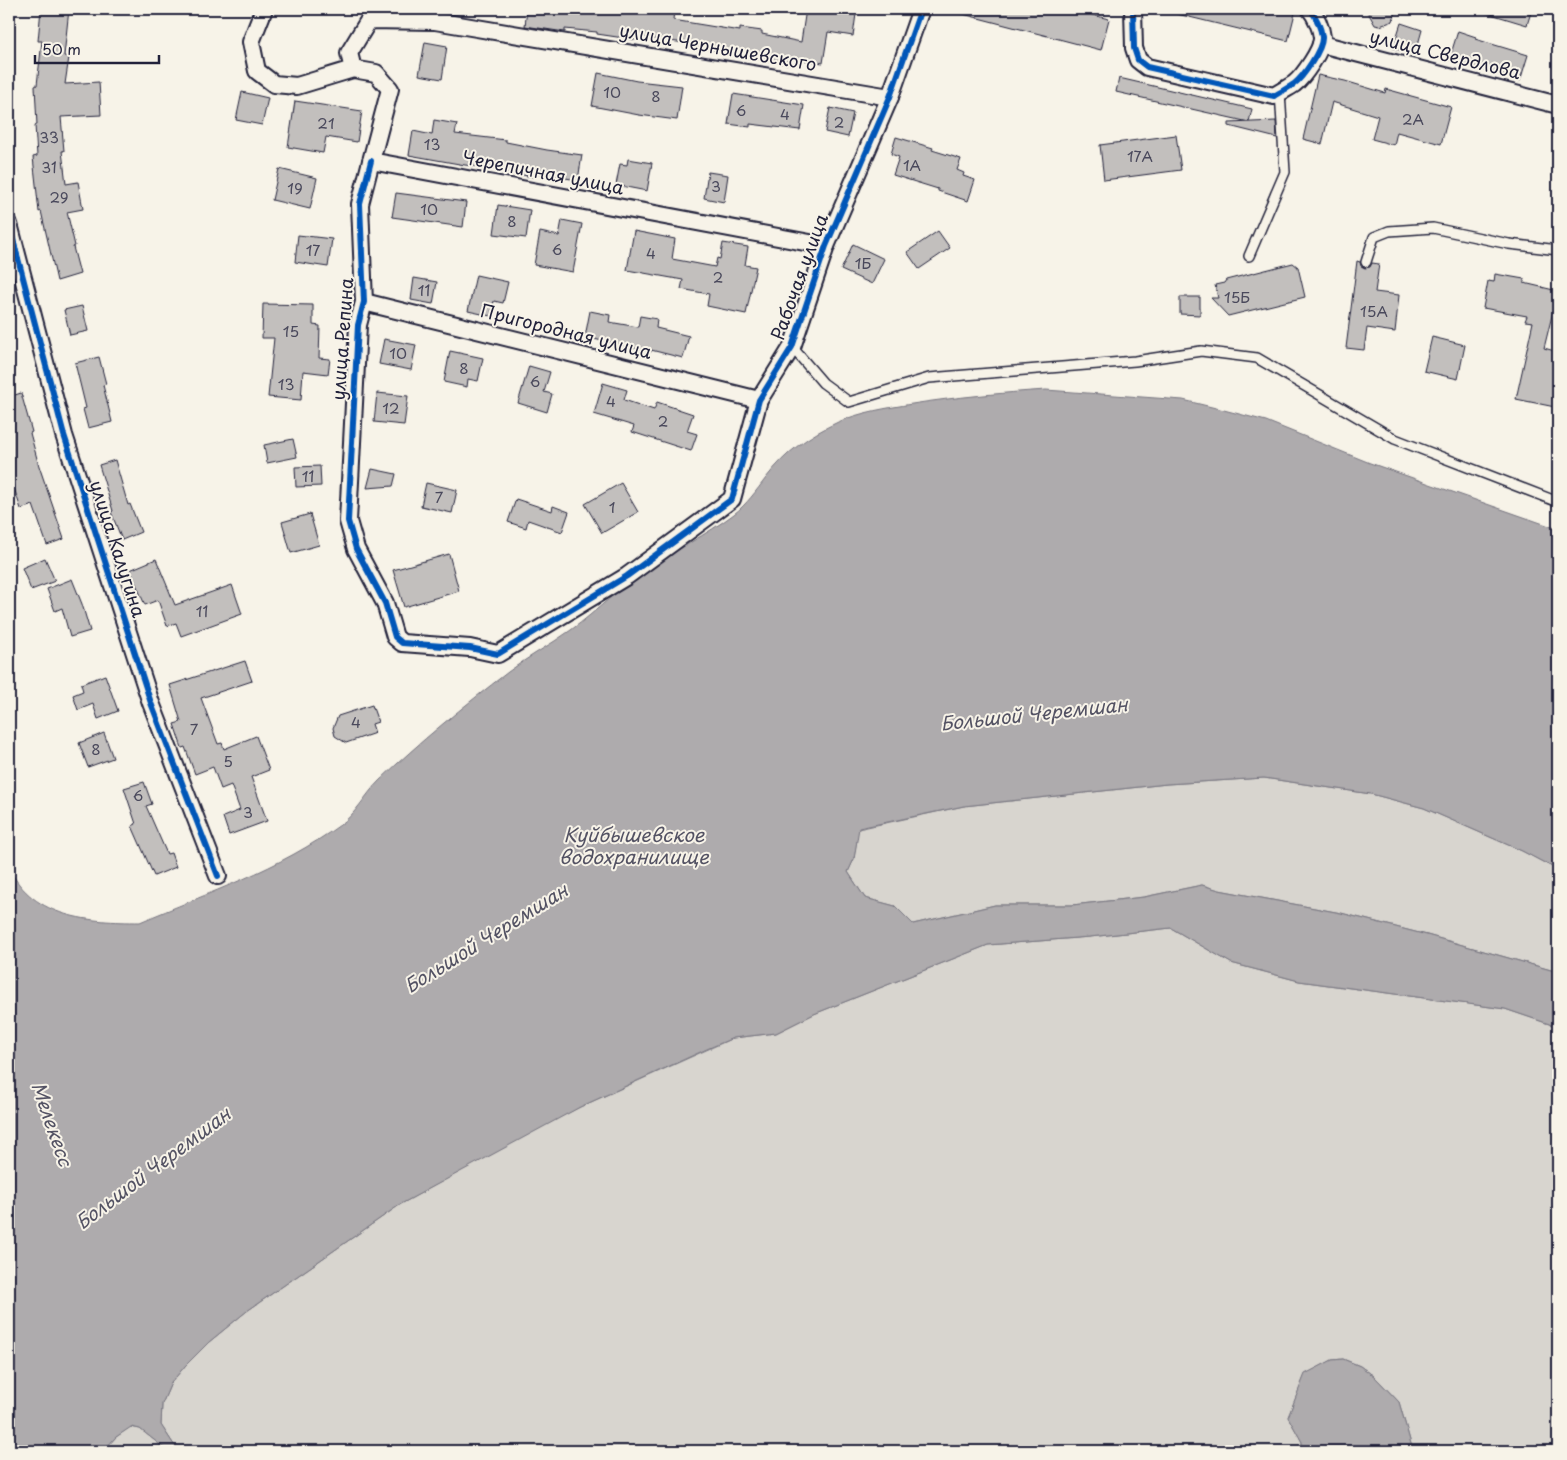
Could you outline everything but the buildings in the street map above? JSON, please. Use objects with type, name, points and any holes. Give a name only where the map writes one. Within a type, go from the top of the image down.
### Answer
[{"type":"street","points":[[264,9],[251,42],[256,71],[274,84],[297,86],[353,68],[376,73],[390,89],[370,161]]},
{"type":"street","name":"Рабочая улица","points":[[732,499],[759,400],[792,347],[826,246],[890,97],[921,9]]},
{"type":"street","points":[[1133,9],[1134,48],[1138,60],[1147,67],[1274,96],[1295,83],[1313,60],[1321,44],[1322,38],[1315,15],[1310,9]]},
{"type":"street","name":"улица Чернышевского","points":[[353,68],[348,52],[369,20],[435,21],[890,97]]},
{"type":"street","name":"улица Свердлова","points":[[1321,44],[1558,105]]},
{"type":"street","name":"Черепичная улица","points":[[370,161],[826,246]]},
{"type":"street","name":"улица Репина","points":[[370,161],[360,204],[364,302],[358,325],[348,521],[356,549],[386,603],[394,637],[402,643],[470,648],[498,654],[627,576],[732,499]]},
{"type":"street","name":"улица Калугина","points":[[9,224],[64,435],[151,703],[218,876]]},
{"type":"street","name":"Пригородная улица","points":[[364,302],[759,400]]},
{"type":"lane","points":[[1249,256],[1285,172],[1280,92]]},
{"type":"lane","points":[[1366,262],[1374,237],[1389,231],[1433,228],[1509,244],[1558,250]]},
{"type":"lane","points":[[792,347],[823,383],[849,402],[929,378],[1135,361],[1201,351],[1257,358],[1395,439],[1558,502]]},
{"type":"shaded area","points":[[1264,778],[1371,794],[1424,808],[1522,851],[1558,870],[1558,972],[1341,913],[1219,890],[1202,885],[1144,897],[1072,905],[995,905],[913,924],[895,906],[865,898],[848,872],[854,859],[858,829],[964,806],[1167,784]]},
{"type":"shaded area","points":[[1171,928],[1231,963],[1299,981],[1505,1009],[1558,1027],[1558,1451],[1413,1451],[1399,1402],[1374,1376],[1360,1366],[1343,1359],[1332,1360],[1305,1375],[1288,1417],[1302,1442],[1302,1451],[178,1451],[161,1425],[162,1404],[171,1383],[209,1342],[247,1311],[401,1204],[580,1107],[733,1038],[776,1033],[814,1014],[988,945]]},
{"type":"shaded area","points":[[130,1427],[140,1429],[168,1451],[103,1451],[116,1437]]},
{"type":"water","name":"Куйбышевское водохранилище","points":[[1046,390],[1183,400],[1266,421],[1370,463],[1558,529],[1558,870],[1522,851],[1424,808],[1371,794],[1264,778],[1167,784],[964,806],[859,828],[854,859],[848,872],[865,898],[895,906],[913,924],[995,905],[1072,905],[1144,897],[1202,885],[1219,890],[1341,913],[1558,972],[1558,1027],[1505,1009],[1299,981],[1231,963],[1171,928],[988,945],[814,1014],[776,1033],[733,1038],[707,1049],[580,1107],[401,1204],[247,1311],[209,1342],[185,1366],[171,1383],[162,1404],[161,1425],[178,1451],[168,1451],[140,1429],[131,1427],[116,1437],[103,1451],[9,1451],[9,868],[20,885],[33,898],[48,907],[65,914],[83,918],[121,922],[140,922],[243,879],[293,855],[346,821],[379,781],[458,711],[516,667],[571,630],[637,576],[734,514],[747,502],[781,460],[817,433],[838,422],[884,409],[962,397]]},
{"type":"water","points":[[1343,1359],[1360,1366],[1374,1376],[1399,1402],[1413,1451],[1302,1451],[1302,1442],[1288,1417],[1305,1374],[1332,1360]]},
{"type":"cycle path","points":[[371,161],[360,204],[364,302],[358,325],[348,521],[356,549],[385,603],[395,637],[402,643],[470,648],[498,654],[627,576],[732,499],[759,400],[792,347],[826,246],[890,97],[921,9]]},
{"type":"cycle path","points":[[1133,9],[1134,48],[1138,60],[1147,67],[1274,96],[1298,80],[1312,62],[1319,48],[1322,37],[1319,26],[1310,9]]},
{"type":"cycle path","points":[[9,224],[64,435],[151,703],[218,876]]},
{"type":"water label","name":"Большой Черемшан","points":[[1034,714]]},
{"type":"water label","name":"Большой Черемшан","points":[[486,938]]},
{"type":"water label","name":"Мелекесс","points":[[52,1124]]},
{"type":"water label","name":"Большой Черемшан","points":[[153,1168]]}]
